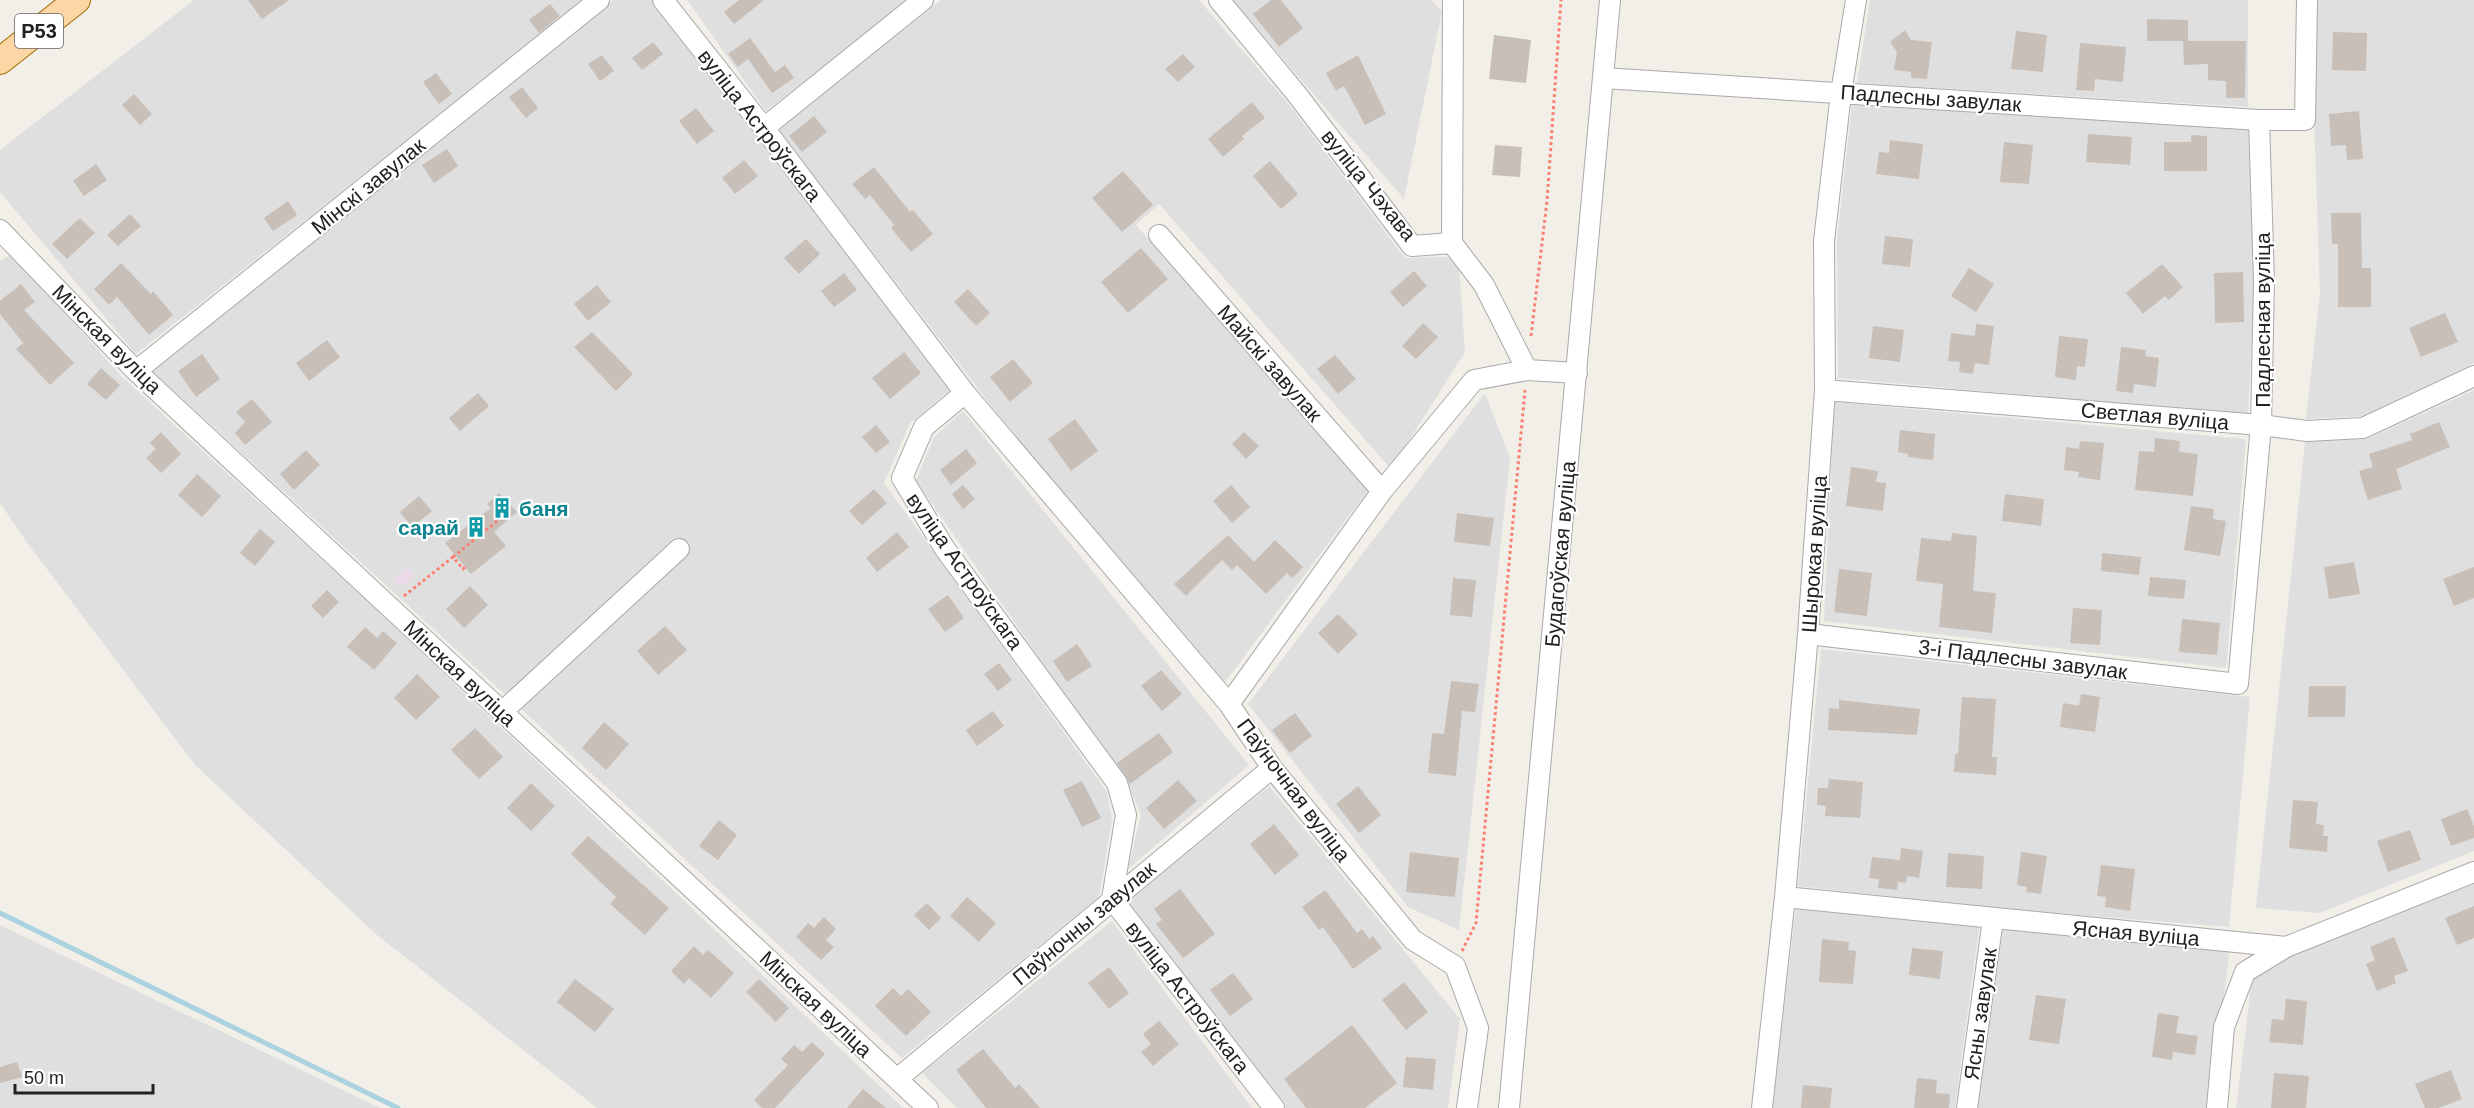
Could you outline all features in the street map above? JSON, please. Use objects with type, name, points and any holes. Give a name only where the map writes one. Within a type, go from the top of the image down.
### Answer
[{"type":"main road","name":"Р53","points":[[0,61],[77,0]]},
{"type":"street","name":"Мінскі завулак","points":[[136,371],[599,0]]},
{"type":"street","name":"вуліца Астроўскага","points":[[663,0],[764,128],[965,393],[924,427],[902,478],[945,549],[1117,783],[1126,815],[1112,899],[1274,1108]]},
{"type":"street","points":[[764,128],[923,0]]},
{"type":"street","name":"вуліца Чэхава","points":[[1219,0],[1299,97],[1413,246],[1452,243]]},
{"type":"street","points":[[1454,0],[1452,243],[1484,285],[1527,370],[1577,373]]},
{"type":"street","name":"Будагоўская вуліца","points":[[1509,1108],[1610,0]]},
{"type":"street","name":"Шырокая вуліца","points":[[1762,1108],[1785,897],[1808,634],[1825,390],[1824,241],[1841,93],[1856,0]]},
{"type":"street","points":[[2259,120],[2305,120],[2307,0]]},
{"type":"street","name":"Падлесны завулак","points":[[1603,78],[2259,120]]},
{"type":"street","name":"Падлесная вуліца","points":[[2238,684],[2261,425],[2265,282],[2259,120]]},
{"type":"street","name":"Мінская вуліца","points":[[0,230],[136,371],[928,1108]]},
{"type":"street","name":"Майскі завулак","points":[[1159,235],[1382,491]]},
{"type":"street","name":"Паўночная вуліца","points":[[1455,966],[1413,940],[1272,768],[1229,704],[1382,491],[1474,380],[1527,370]]},
{"type":"street","name":"Светлая вуліца","points":[[1825,390],[2307,430],[2363,428],[2474,376]]},
{"type":"street","points":[[965,393],[1229,704]]},
{"type":"street","points":[[502,712],[679,549]]},
{"type":"street","name":"3-і Падлесны завулак","points":[[1808,634],[2238,684]]},
{"type":"street","name":"Паўночны завулак","points":[[897,1079],[1272,768]]},
{"type":"street","name":"Ясная вуліца","points":[[1785,897],[2286,947],[2474,872]]},
{"type":"street","name":"Ясны завулак","points":[[1966,1108],[1993,919]]},
{"type":"street","points":[[2217,1108],[2224,1027],[2245,972],[2286,947]]},
{"type":"street","points":[[1455,966],[1478,1028],[1467,1108]]},
{"type":"path","points":[[1531,337],[1547,201],[1561,0]]},
{"type":"path","points":[[1455,966],[1476,923],[1527,370]]},
{"type":"path","points":[[400,598],[501,518]]},
{"type":"path","points":[[453,557],[463,569],[465,567]]},
{"type":"shaded area","points":[[194,0],[584,0],[136,354],[0,192],[0,150]]},
{"type":"shaded area","points":[[613,0],[657,0],[949,391],[910,423],[884,483],[1107,792],[1112,819],[1099,897],[902,1058],[152,371]]},
{"type":"shaded area","points":[[687,0],[909,0],[766,111]]},
{"type":"shaded area","points":[[941,0],[1199,0],[1292,108],[1405,258],[1450,257],[1459,265],[1465,352],[1391,469],[1159,204],[1136,225],[1368,490],[1222,686],[997,413],[778,130]]},
{"type":"shaded area","points":[[1232,0],[1431,0],[1442,11],[1404,199]]},
{"type":"shaded area","points":[[1870,0],[2248,0],[2248,107],[1857,83]]},
{"type":"shaded area","points":[[2317,0],[2474,0],[2474,363],[2362,416],[2306,419],[2320,293],[2314,119]]},
{"type":"shaded area","points":[[1852,105],[2248,128],[2254,287],[2248,415],[1838,378],[1837,240]]},
{"type":"shaded area","points":[[12,254],[121,376],[377,610],[903,1108],[597,1108],[376,934],[195,765],[28,544],[0,503],[0,261]]},
{"type":"shaded area","points":[[2474,390],[2474,851],[2320,913],[2256,908],[2305,442],[2367,439]]},
{"type":"shaded area","points":[[1485,393],[1510,458],[1459,930],[1408,907],[1248,704]]},
{"type":"shaded area","points":[[1834,402],[2246,439],[2226,668],[1824,621]]},
{"type":"shaded area","points":[[963,411],[1249,765],[1128,869],[1141,815],[1130,788],[916,481],[934,437]]},
{"type":"shaded area","points":[[408,567],[415,576],[400,588],[393,579]]},
{"type":"shaded area","points":[[1821,649],[2250,697],[2229,927],[1993,908],[1798,886]]},
{"type":"shaded area","points":[[1269,786],[1460,1019],[1448,1108],[1284,1108],[1124,904]]},
{"type":"shaded area","points":[[2474,879],[2474,1108],[2236,1108],[2252,979],[2278,956]]},
{"type":"shaded area","points":[[1796,908],[1979,927],[1955,1108],[1772,1108]]},
{"type":"shaded area","points":[[1112,921],[1252,1108],[957,1108],[922,1073]]},
{"type":"shaded area","points":[[0,925],[380,1108],[0,1108]]},
{"type":"shaded area","points":[[2003,930],[2230,948],[2210,1108],[1977,1108]]},
{"type":"building","points":[[248,0],[289,0],[262,19]]},
{"type":"building","points":[[739,0],[764,0],[734,24],[724,12]]},
{"type":"building","points":[[1271,0],[1281,0],[1303,28],[1279,47],[1253,14]]},
{"type":"building","points":[[550,4],[560,16],[539,33],[529,20]]},
{"type":"building","points":[[2147,19],[2188,20],[2188,41],[2246,41],[2245,98],[2226,98],[2226,81],[2208,80],[2208,64],[2184,65],[2183,41],[2147,41]]},
{"type":"building","points":[[1905,30],[1911,40],[1932,42],[1927,79],[1911,78],[1911,72],[1894,70],[1897,52],[1890,42]]},
{"type":"building","points":[[2016,31],[2047,35],[2043,72],[2011,69]]},
{"type":"building","points":[[2333,32],[2367,33],[2366,71],[2332,70]]},
{"type":"building","points":[[1494,35],[1531,40],[1526,83],[1489,79]]},
{"type":"building","points":[[750,38],[775,72],[785,65],[794,78],[772,93],[748,59],[738,67],[728,54]]},
{"type":"building","points":[[653,42],[663,54],[642,70],[632,58]]},
{"type":"building","points":[[2080,43],[2126,47],[2123,82],[2095,79],[2094,91],[2076,90]]},
{"type":"building","points":[[1183,54],[1195,67],[1178,82],[1165,69]]},
{"type":"building","points":[[602,55],[614,71],[600,81],[588,64]]},
{"type":"building","points":[[1358,55],[1386,114],[1365,125],[1344,86],[1336,91],[1326,73]]},
{"type":"building","points":[[436,73],[452,94],[439,104],[423,82]]},
{"type":"building","points":[[522,87],[538,108],[526,118],[509,97]]},
{"type":"building","points":[[134,94],[152,114],[140,125],[122,105]]},
{"type":"building","points":[[1252,102],[1265,118],[1242,136],[1244,139],[1223,157],[1208,139]]},
{"type":"building","points":[[696,108],[714,131],[697,144],[679,121]]},
{"type":"building","points":[[2359,111],[2363,159],[2347,160],[2346,145],[2331,146],[2329,114]]},
{"type":"building","points":[[814,116],[827,132],[802,152],[789,136]]},
{"type":"building","points":[[2088,134],[2132,137],[2130,165],[2086,162]]},
{"type":"building","points":[[2191,135],[2207,136],[2207,171],[2164,171],[2164,142],[2191,142]]},
{"type":"building","points":[[1890,140],[1923,144],[1919,179],[1876,174],[1879,152],[1889,153]]},
{"type":"building","points":[[2004,142],[2033,145],[2029,184],[2000,182]]},
{"type":"building","points":[[1495,145],[1522,147],[1520,177],[1492,175]]},
{"type":"building","points":[[447,149],[458,166],[434,183],[422,165]]},
{"type":"building","points":[[744,160],[758,176],[735,194],[722,178]]},
{"type":"building","points":[[1270,161],[1298,194],[1281,209],[1253,176]]},
{"type":"building","points":[[96,164],[107,180],[84,196],[73,181]]},
{"type":"building","points":[[874,167],[910,212],[913,210],[933,234],[911,252],[891,228],[894,225],[870,195],[865,199],[852,184]]},
{"type":"building","points":[[1123,171],[1153,205],[1122,232],[1092,198]]},
{"type":"building","points":[[288,201],[297,215],[273,231],[264,218]]},
{"type":"building","points":[[2331,213],[2361,213],[2362,268],[2371,268],[2371,307],[2338,307],[2338,244],[2332,244]]},
{"type":"building","points":[[130,214],[141,226],[118,246],[107,235]]},
{"type":"building","points":[[80,218],[95,233],[67,259],[52,244]]},
{"type":"building","points":[[1885,236],[1913,239],[1910,267],[1882,264]]},
{"type":"building","points":[[806,239],[820,254],[799,274],[784,258]]},
{"type":"building","points":[[1141,248],[1168,279],[1128,313],[1101,282]]},
{"type":"building","points":[[121,263],[151,294],[153,291],[173,315],[149,335],[117,297],[109,305],[94,289]]},
{"type":"building","points":[[2162,264],[2183,287],[2169,300],[2165,296],[2143,314],[2126,293]]},
{"type":"building","points":[[1969,268],[1994,284],[1976,312],[1951,296]]},
{"type":"building","points":[[1414,271],[1427,286],[1403,307],[1390,292]]},
{"type":"building","points":[[2243,272],[2244,322],[2215,323],[2214,273]]},
{"type":"building","points":[[844,273],[857,290],[834,307],[821,291]]},
{"type":"building","points":[[21,284],[35,302],[24,310],[74,363],[50,385],[16,349],[23,343],[0,314],[0,301]]},
{"type":"building","points":[[597,285],[611,302],[588,321],[574,304]]},
{"type":"building","points":[[968,289],[990,313],[976,326],[954,302]]},
{"type":"building","points":[[2445,313],[2458,342],[2421,357],[2409,328]]},
{"type":"building","points":[[1423,323],[1438,337],[1416,359],[1402,346]]},
{"type":"building","points":[[1976,324],[1994,326],[1989,365],[1975,363],[1973,374],[1959,372],[1960,362],[1948,361],[1951,333],[1975,336]]},
{"type":"building","points":[[1873,326],[1904,330],[1900,362],[1869,358]]},
{"type":"building","points":[[592,332],[633,374],[616,391],[574,347]]},
{"type":"building","points":[[2059,336],[2088,339],[2085,367],[2077,366],[2076,380],[2055,377]]},
{"type":"building","points":[[327,340],[340,357],[309,381],[296,363]]},
{"type":"building","points":[[2121,347],[2146,350],[2145,356],[2159,358],[2156,387],[2134,384],[2133,393],[2116,391]]},
{"type":"building","points":[[904,352],[921,373],[890,399],[872,378]]},
{"type":"building","points":[[202,354],[220,379],[196,397],[178,371]]},
{"type":"building","points":[[1335,355],[1356,379],[1338,394],[1317,369]]},
{"type":"building","points":[[1013,359],[1033,383],[1010,402],[990,377]]},
{"type":"building","points":[[101,368],[120,385],[106,400],[87,384]]},
{"type":"building","points":[[478,393],[489,406],[460,431],[449,418]]},
{"type":"building","points":[[252,399],[272,422],[245,445],[235,433],[245,422],[236,412]]},
{"type":"building","points":[[1075,419],[1098,451],[1071,471],[1048,439]]},
{"type":"building","points":[[2439,422],[2450,447],[2396,469],[2402,489],[2368,500],[2359,471],[2373,467],[2369,454],[2412,440],[2410,434]]},
{"type":"building","points":[[876,425],[890,442],[876,453],[862,437]]},
{"type":"building","points":[[1900,430],[1935,434],[1933,460],[1908,457],[1908,454],[1898,452]]},
{"type":"building","points":[[161,432],[181,454],[161,473],[146,458],[156,449],[150,443]]},
{"type":"building","points":[[1244,432],[1259,446],[1246,459],[1232,444]]},
{"type":"building","points":[[2155,438],[2180,441],[2179,452],[2198,454],[2193,496],[2135,490],[2139,451],[2154,452]]},
{"type":"building","points":[[2080,441],[2104,443],[2100,480],[2078,477],[2079,472],[2064,470],[2066,447],[2079,449]]},
{"type":"building","points":[[966,449],[977,463],[951,485],[940,470]]},
{"type":"building","points":[[306,450],[320,465],[294,490],[280,474]]},
{"type":"building","points":[[1851,467],[1878,471],[1876,482],[1886,483],[1883,511],[1846,506]]},
{"type":"building","points":[[197,474],[221,496],[202,517],[178,495]]},
{"type":"building","points":[[963,485],[975,499],[963,509],[952,494]]},
{"type":"building","points":[[1231,485],[1250,507],[1232,523],[1213,501]]},
{"type":"building","points":[[874,489],[887,503],[862,525],[849,511]]},
{"type":"building","points":[[499,493],[517,512],[494,532],[506,546],[471,574],[445,543],[491,508],[487,504]]},
{"type":"building","points":[[2005,494],[2044,499],[2041,526],[2002,521]]},
{"type":"building","points":[[419,496],[432,511],[412,527],[400,512]]},
{"type":"building","points":[[2191,506],[2214,509],[2213,519],[2226,521],[2220,556],[2184,550]]},
{"type":"building","points":[[1457,513],[1494,518],[1490,546],[1454,542]]},
{"type":"building","points":[[260,529],[275,542],[255,566],[240,553]]},
{"type":"building","points":[[897,532],[909,547],[877,572],[866,558]]},
{"type":"building","points":[[1952,533],[1977,536],[1973,591],[1996,593],[1992,633],[1939,627],[1943,584],[1916,581],[1921,538],[1951,541]]},
{"type":"building","points":[[1228,535],[1254,562],[1275,540],[1303,567],[1292,578],[1287,573],[1266,594],[1237,565],[1232,570],[1222,560],[1186,596],[1174,584]]},
{"type":"building","points":[[2102,553],[2141,557],[2139,575],[2101,571]]},
{"type":"building","points":[[2354,562],[2360,594],[2329,599],[2324,567]]},
{"type":"building","points":[[2474,567],[2474,598],[2454,606],[2443,579]]},
{"type":"building","points":[[1839,569],[1872,573],[1867,616],[1834,612]]},
{"type":"building","points":[[2150,577],[2186,580],[2184,599],[2148,596]]},
{"type":"building","points":[[1453,578],[1476,580],[1472,617],[1450,615]]},
{"type":"building","points":[[470,586],[488,605],[464,628],[446,609]]},
{"type":"building","points":[[327,590],[339,602],[323,618],[311,606]]},
{"type":"building","points":[[948,595],[964,618],[945,632],[928,609]]},
{"type":"building","points":[[2073,608],[2102,610],[2100,645],[2070,643]]},
{"type":"building","points":[[1338,614],[1358,634],[1338,654],[1318,633]]},
{"type":"building","points":[[2182,619],[2220,623],[2217,655],[2179,652]]},
{"type":"building","points":[[665,626],[687,650],[658,675],[637,651]]},
{"type":"building","points":[[365,627],[377,638],[383,631],[397,643],[374,670],[347,647]]},
{"type":"building","points":[[1077,644],[1092,666],[1067,682],[1053,661]]},
{"type":"building","points":[[999,663],[1012,680],[998,691],[984,674]]},
{"type":"building","points":[[1161,670],[1182,694],[1162,711],[1141,686]]},
{"type":"building","points":[[417,674],[440,697],[416,720],[394,698]]},
{"type":"building","points":[[1451,681],[1479,684],[1475,712],[1462,711],[1456,776],[1428,773],[1432,733],[1444,734]]},
{"type":"building","points":[[2309,686],[2346,686],[2345,717],[2308,717]]},
{"type":"building","points":[[2081,694],[2100,697],[2095,732],[2060,727],[2063,703],[2079,706]]},
{"type":"building","points":[[1962,697],[1996,699],[1992,757],[1997,757],[1996,775],[1954,772],[1955,754],[1958,754]]},
{"type":"building","points":[[1839,700],[1920,709],[1917,735],[1828,730],[1829,708],[1839,709]]},
{"type":"building","points":[[993,711],[1004,726],[977,746],[966,730]]},
{"type":"building","points":[[1295,713],[1312,736],[1290,753],[1272,730]]},
{"type":"building","points":[[604,722],[629,744],[606,770],[582,748]]},
{"type":"building","points":[[475,728],[503,757],[479,779],[451,750]]},
{"type":"building","points":[[1159,733],[1173,752],[1130,784],[1117,763]]},
{"type":"building","points":[[1829,779],[1863,782],[1860,818],[1825,816],[1826,806],[1817,805],[1818,788],[1828,788]]},
{"type":"building","points":[[1178,780],[1197,801],[1164,829],[1146,808]]},
{"type":"building","points":[[1082,781],[1101,818],[1082,827],[1063,790]]},
{"type":"building","points":[[531,783],[555,806],[531,831],[507,808]]},
{"type":"building","points":[[1358,786],[1381,815],[1359,833],[1336,804]]},
{"type":"building","points":[[2293,800],[2318,802],[2316,824],[2324,825],[2323,836],[2328,836],[2327,852],[2289,848]]},
{"type":"building","points":[[2467,809],[2474,826],[2474,838],[2451,846],[2441,819]]},
{"type":"building","points":[[719,820],[737,835],[718,860],[699,846]]},
{"type":"building","points":[[1274,824],[1299,855],[1275,875],[1250,844]]},
{"type":"building","points":[[2410,830],[2421,860],[2388,872],[2377,841]]},
{"type":"building","points":[[588,836],[669,908],[645,935],[610,904],[616,897],[571,854]]},
{"type":"building","points":[[1901,848],[1923,851],[1919,878],[1907,876],[1906,883],[1898,882],[1897,890],[1878,888],[1879,879],[1869,878],[1872,857],[1900,860]]},
{"type":"building","points":[[1410,852],[1459,858],[1455,897],[1406,892]]},
{"type":"building","points":[[2021,852],[2047,856],[2041,894],[2026,892],[2027,887],[2017,885]]},
{"type":"building","points":[[1948,853],[1984,856],[1982,889],[1946,887]]},
{"type":"building","points":[[2101,865],[2135,869],[2130,911],[2105,907],[2106,897],[2097,896]]},
{"type":"building","points":[[1180,889],[1215,934],[1183,958],[1156,924],[1162,920],[1154,909]]},
{"type":"building","points":[[1325,890],[1357,933],[1362,929],[1369,939],[1373,936],[1382,948],[1353,969],[1323,927],[1319,930],[1302,907]]},
{"type":"building","points":[[967,897],[996,923],[979,942],[950,916]]},
{"type":"building","points":[[927,903],[941,918],[929,930],[914,915]]},
{"type":"building","points":[[2474,906],[2474,938],[2457,945],[2445,918]]},
{"type":"building","points":[[824,917],[836,929],[826,940],[834,947],[821,960],[796,937],[808,923],[814,928]]},
{"type":"building","points":[[2394,937],[2408,971],[2394,976],[2396,983],[2377,991],[2366,964],[2375,960],[2370,947]]},
{"type":"building","points":[[1822,939],[1849,942],[1848,950],[1856,951],[1853,984],[1819,982]]},
{"type":"building","points":[[694,946],[703,955],[708,950],[734,973],[711,998],[689,978],[684,984],[671,971]]},
{"type":"building","points":[[1912,948],[1943,951],[1940,979],[1909,975]]},
{"type":"building","points":[[1109,967],[1129,993],[1109,1009],[1088,983]]},
{"type":"building","points":[[1233,973],[1253,999],[1230,1016],[1210,990]]},
{"type":"building","points":[[575,979],[614,1009],[595,1032],[557,1002]]},
{"type":"building","points":[[759,979],[789,1008],[776,1022],[746,992]]},
{"type":"building","points":[[1404,982],[1428,1012],[1406,1030],[1382,1000]]},
{"type":"building","points":[[893,988],[901,996],[908,989],[931,1012],[906,1036],[875,1006]]},
{"type":"building","points":[[2036,995],[2066,999],[2059,1044],[2029,1040]]},
{"type":"building","points":[[2286,999],[2307,1001],[2303,1045],[2269,1042],[2272,1019],[2284,1020]]},
{"type":"building","points":[[2158,1013],[2179,1016],[2176,1033],[2198,1036],[2195,1055],[2173,1052],[2172,1060],[2152,1057]]},
{"type":"building","points":[[1159,1021],[1179,1044],[1153,1066],[1141,1052],[1151,1044],[1143,1034]]},
{"type":"building","points":[[1352,1025],[1397,1083],[1365,1108],[1306,1108],[1284,1079]]},
{"type":"building","points":[[812,1042],[825,1054],[775,1108],[762,1108],[754,1100],[788,1065],[781,1059],[794,1045],[802,1052]]},
{"type":"building","points":[[983,1049],[1015,1088],[1019,1084],[1040,1108],[986,1108],[956,1070]]},
{"type":"building","points":[[1406,1057],[1436,1059],[1433,1090],[1403,1087]]},
{"type":"building","points":[[17,1062],[22,1077],[0,1083],[0,1067]]},
{"type":"building","points":[[2451,1070],[2462,1099],[2438,1108],[2425,1108],[2415,1084]]},
{"type":"building","points":[[2274,1073],[2309,1076],[2306,1108],[2271,1108]]},
{"type":"building","points":[[1917,1078],[1937,1080],[1936,1093],[1950,1094],[1949,1108],[1914,1108]]},
{"type":"building","points":[[1803,1085],[1832,1088],[1830,1108],[1801,1108]]},
{"type":"building","points":[[863,1089],[886,1108],[847,1108]]},
{"type":"waterway","points":[[0,913],[398,1108]]},
{"type":"place","name":"баня","points":[[502,508]]},
{"type":"place","name":"сарай","points":[[476,527]]}]
